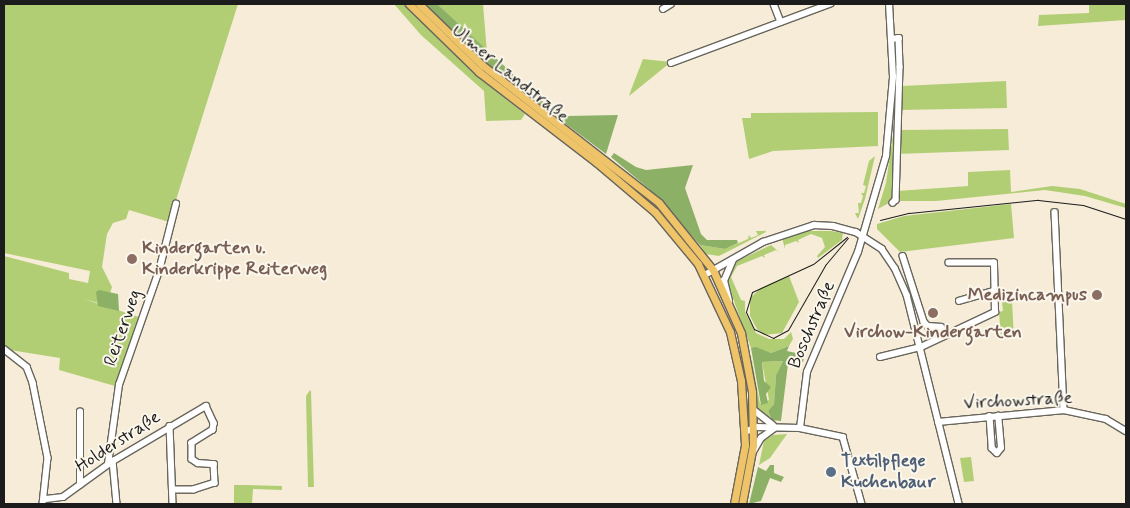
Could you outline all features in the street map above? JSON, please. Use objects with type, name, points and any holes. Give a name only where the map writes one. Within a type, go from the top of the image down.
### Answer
[{"type":"main road","name":"Ulmer Landstraße","points":[[409,4],[479,72],[603,168],[674,233],[705,275],[736,352],[745,432],[734,504]]},
{"type":"main road","points":[[419,4],[482,65],[659,203],[713,270],[730,302],[747,356],[754,410],[752,454],[742,504]]},
{"type":"street","points":[[663,9],[671,4]]},
{"type":"street","points":[[774,4],[781,22]]},
{"type":"street","points":[[671,63],[830,4]]},
{"type":"street","points":[[884,4],[888,11]]},
{"type":"street","points":[[863,236],[877,193],[891,128],[894,77],[889,4]]},
{"type":"street","points":[[891,39],[899,38],[900,67],[896,200],[892,203]]},
{"type":"street","name":"Reiterweg","points":[[117,504],[111,462],[119,385],[159,271],[176,204]]},
{"type":"street","points":[[1055,212],[1064,410]]},
{"type":"street","points":[[705,275],[802,227],[833,226],[863,236],[882,249],[896,268],[921,347],[959,504]]},
{"type":"street","name":"Boschstraße","points":[[800,428],[807,372],[863,236]]},
{"type":"street","points":[[903,256],[924,322],[928,326],[941,326],[946,333]]},
{"type":"street","points":[[730,302],[724,282],[734,259]]},
{"type":"street","points":[[880,357],[921,347],[946,333],[995,312],[993,291],[994,263],[949,263]]},
{"type":"street","points":[[959,301],[993,291]]},
{"type":"street","points":[[4,349],[21,361],[31,374],[48,458],[44,502]]},
{"type":"street","name":"Holderstraße","points":[[44,502],[63,497],[111,462],[206,406],[214,422],[214,430],[192,443],[192,459],[198,463],[214,464],[215,483],[194,490],[173,490]]},
{"type":"street","points":[[754,410],[777,427]]},
{"type":"street","name":"Virchowstraße","points":[[938,422],[1064,410],[1106,419],[1126,431]]},
{"type":"street","points":[[80,412],[80,485]]},
{"type":"street","points":[[990,416],[992,448],[997,453],[1001,448],[998,416]]},
{"type":"street","points":[[170,426],[173,504]]},
{"type":"street","points":[[752,454],[761,438],[777,427]]},
{"type":"street","points":[[745,432],[753,428],[800,428],[843,438],[862,504]]},
{"type":"green space","points":[[4,4],[238,4],[169,222],[129,210],[126,219],[113,223],[107,234],[102,267],[112,287],[106,305],[84,299],[139,317],[115,386],[59,370],[60,358],[10,350],[4,344],[4,256],[69,273],[69,279],[88,283],[90,271],[4,253]]},
{"type":"green space","points":[[394,4],[404,4],[477,76],[525,114],[521,120],[486,121],[484,91],[421,35]]},
{"type":"green space","points":[[422,4],[437,4],[552,110],[568,116],[618,115],[606,154],[482,61]]},
{"type":"green space","points":[[437,4],[483,4],[487,53]]},
{"type":"green space","points":[[1089,4],[1126,4],[1126,20],[1038,26],[1039,15],[1089,13]]},
{"type":"green space","points":[[895,44],[898,65],[894,200],[878,209],[886,183],[895,121]]},
{"type":"green space","points":[[643,59],[671,62],[629,96],[631,90]]},
{"type":"green space","points":[[1006,81],[1007,108],[901,110],[902,86]]},
{"type":"green space","points":[[878,112],[878,146],[773,151],[749,159],[742,118],[751,118],[751,113]]},
{"type":"green space","points":[[1008,129],[1009,150],[896,154],[899,130]]},
{"type":"green space","points":[[614,153],[636,167],[646,170],[693,165],[685,188],[701,234],[707,240],[737,240],[738,243],[725,249],[700,245],[649,189],[611,157]]},
{"type":"green space","points":[[875,156],[865,199],[858,219],[855,213],[859,213],[858,203],[861,203],[863,196],[861,193],[864,193],[866,186],[863,185],[869,161]]},
{"type":"green space","points":[[1010,170],[1011,192],[1052,186],[1080,189],[1126,204],[1126,208],[1085,196],[1045,190],[936,201],[897,201],[897,191],[968,186],[968,172]]},
{"type":"green space","points":[[1011,204],[1014,238],[900,252],[877,229],[877,224],[904,216]]},
{"type":"green space","points":[[763,228],[766,232],[719,256],[706,254],[700,245],[725,249],[748,239],[749,235],[751,238],[758,235],[756,231],[765,231]]},
{"type":"green space","points":[[807,231],[843,233],[842,240],[818,258],[817,256],[825,247],[822,238],[811,234],[798,240],[799,243],[796,241],[785,245],[785,249],[782,238]]},
{"type":"green space","points":[[771,245],[779,252],[776,250],[764,255],[765,258],[762,256],[737,266],[731,277],[741,300],[745,301],[745,312],[756,333],[769,339],[784,339],[791,332],[793,339],[789,346],[771,353],[751,348],[727,282],[732,266],[737,261]]},
{"type":"green space","points":[[789,276],[799,302],[782,333],[764,335],[757,329],[750,316],[750,298],[761,288]]},
{"type":"green space","points":[[99,290],[118,294],[119,311],[98,306],[96,292]]},
{"type":"green space","points":[[1012,301],[1014,338],[1001,339],[999,312],[1003,311],[1002,302]]},
{"type":"green space","points":[[789,346],[787,351],[805,355],[803,362],[789,356],[781,421],[772,420],[768,411],[774,404],[776,375],[783,361],[762,362],[764,381],[771,387],[766,394],[768,403],[761,405],[751,348],[756,347],[771,353]]},
{"type":"green space","points":[[751,355],[760,404],[769,400],[762,362],[783,361],[776,375],[774,404],[768,411],[772,420],[761,414],[757,407]]},
{"type":"green space","points":[[310,390],[314,487],[308,487],[306,396]]},
{"type":"green space","points":[[787,434],[770,458],[759,465],[764,441],[773,435]]},
{"type":"green space","points":[[971,457],[974,481],[964,482],[960,458]]},
{"type":"green space","points":[[770,465],[774,465],[774,473],[784,477],[781,482],[770,478],[761,501],[749,504],[758,467],[766,471]]},
{"type":"green space","points":[[234,485],[282,486],[282,490],[253,489],[252,504],[234,504]]},
{"type":"tram line","points":[[880,220],[909,213],[1038,200],[1083,205],[1126,219]]},
{"type":"tram line","points":[[847,237],[813,264],[752,292],[746,312],[754,329],[773,338],[788,330],[826,264],[848,238]]},
{"type":"place","name":"Kindergarten u. Kinderkrippe Reiterweg","points":[[132,259]]},
{"type":"place","name":"Medizincampus","points":[[1097,295]]},
{"type":"place","name":"Virchow-Kindergarten","points":[[933,313]]},
{"type":"place","name":"Textilpflege Kuchenbaur","points":[[831,472]]}]
